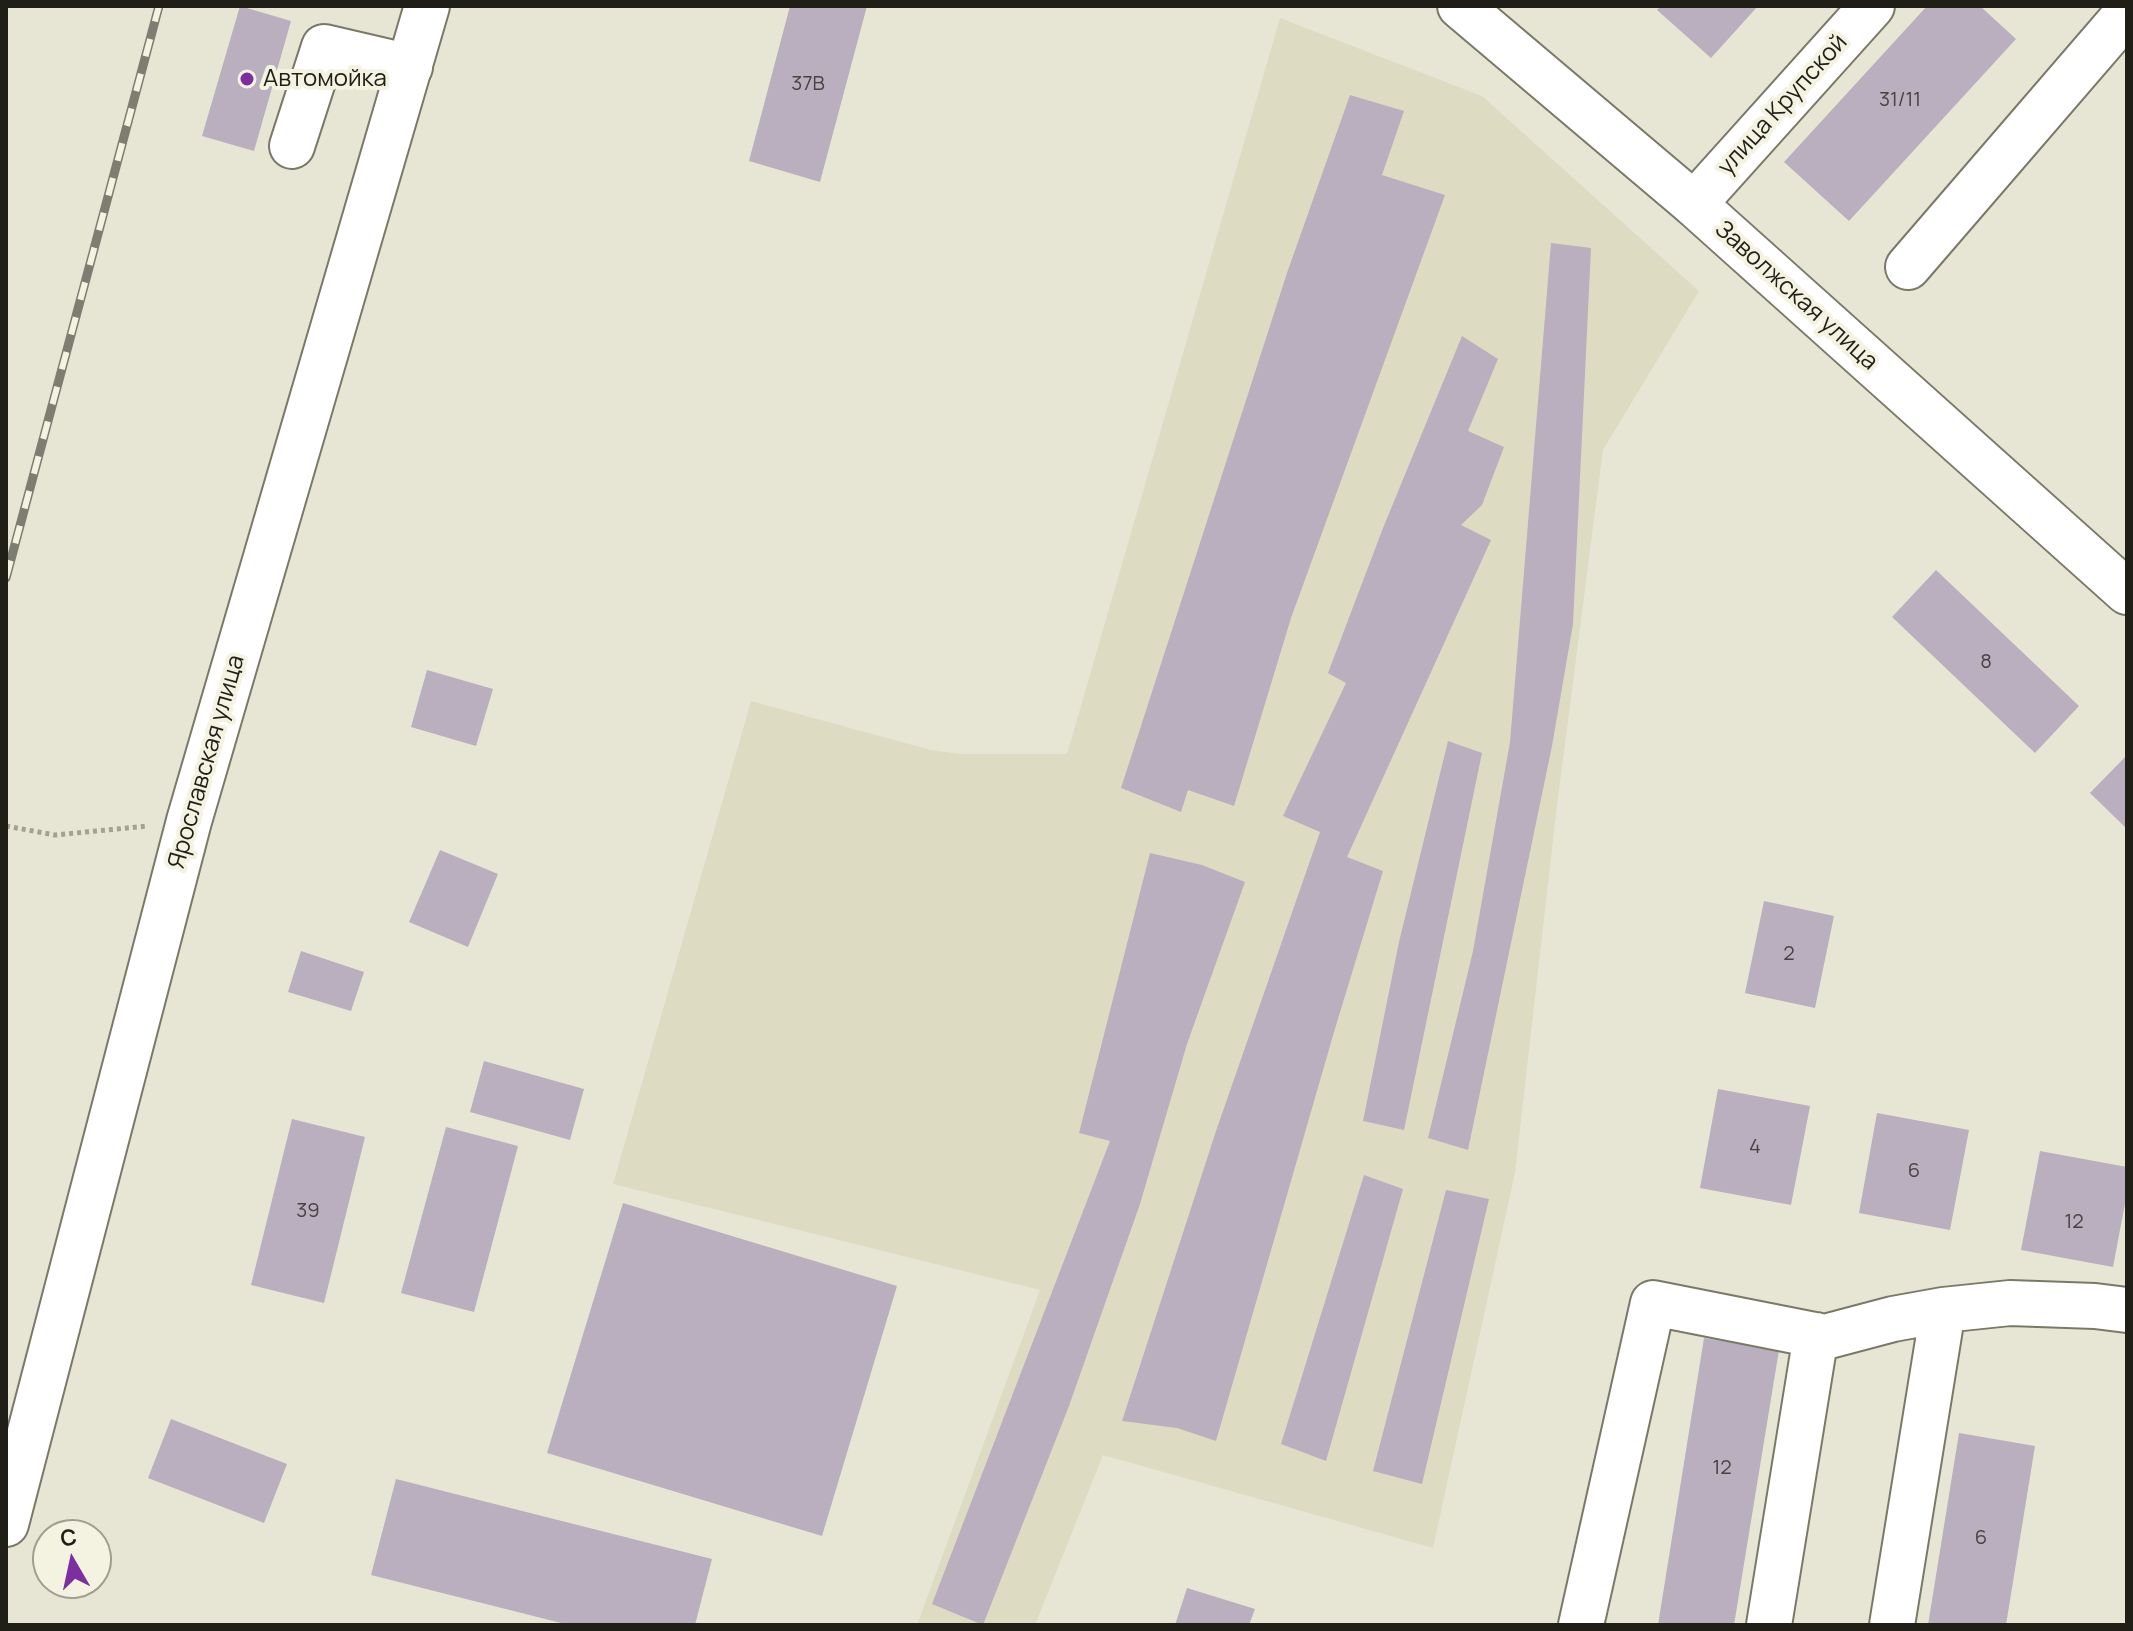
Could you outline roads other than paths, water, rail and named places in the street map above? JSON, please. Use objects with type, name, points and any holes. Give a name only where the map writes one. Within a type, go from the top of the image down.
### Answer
[{"type":"main road","name":"Ярославская улица","points":[[6,1524],[189,821],[427,6]]},
{"type":"main road","name":"Заволжская улица","points":[[1460,6],[1694,204],[2127,592]]},
{"type":"main road","name":"улица Крупской","points":[[1694,204],[1872,6]]},
{"type":"main road","points":[[1908,267],[2127,13]]},
{"type":"main road","points":[[292,146],[324,47],[410,67]]},
{"type":"main road","points":[[1581,1625],[1653,1303],[1825,1337],[1893,1319],[2010,1303],[2127,1310]]},
{"type":"main road","points":[[1892,1625],[1943,1310]]},
{"type":"main road","points":[[1769,1625],[1816,1335]]},
{"type":"railway","points":[[6,578],[159,6]]},
{"type":"place","name":"Автомойка","points":[[247,79]]}]
